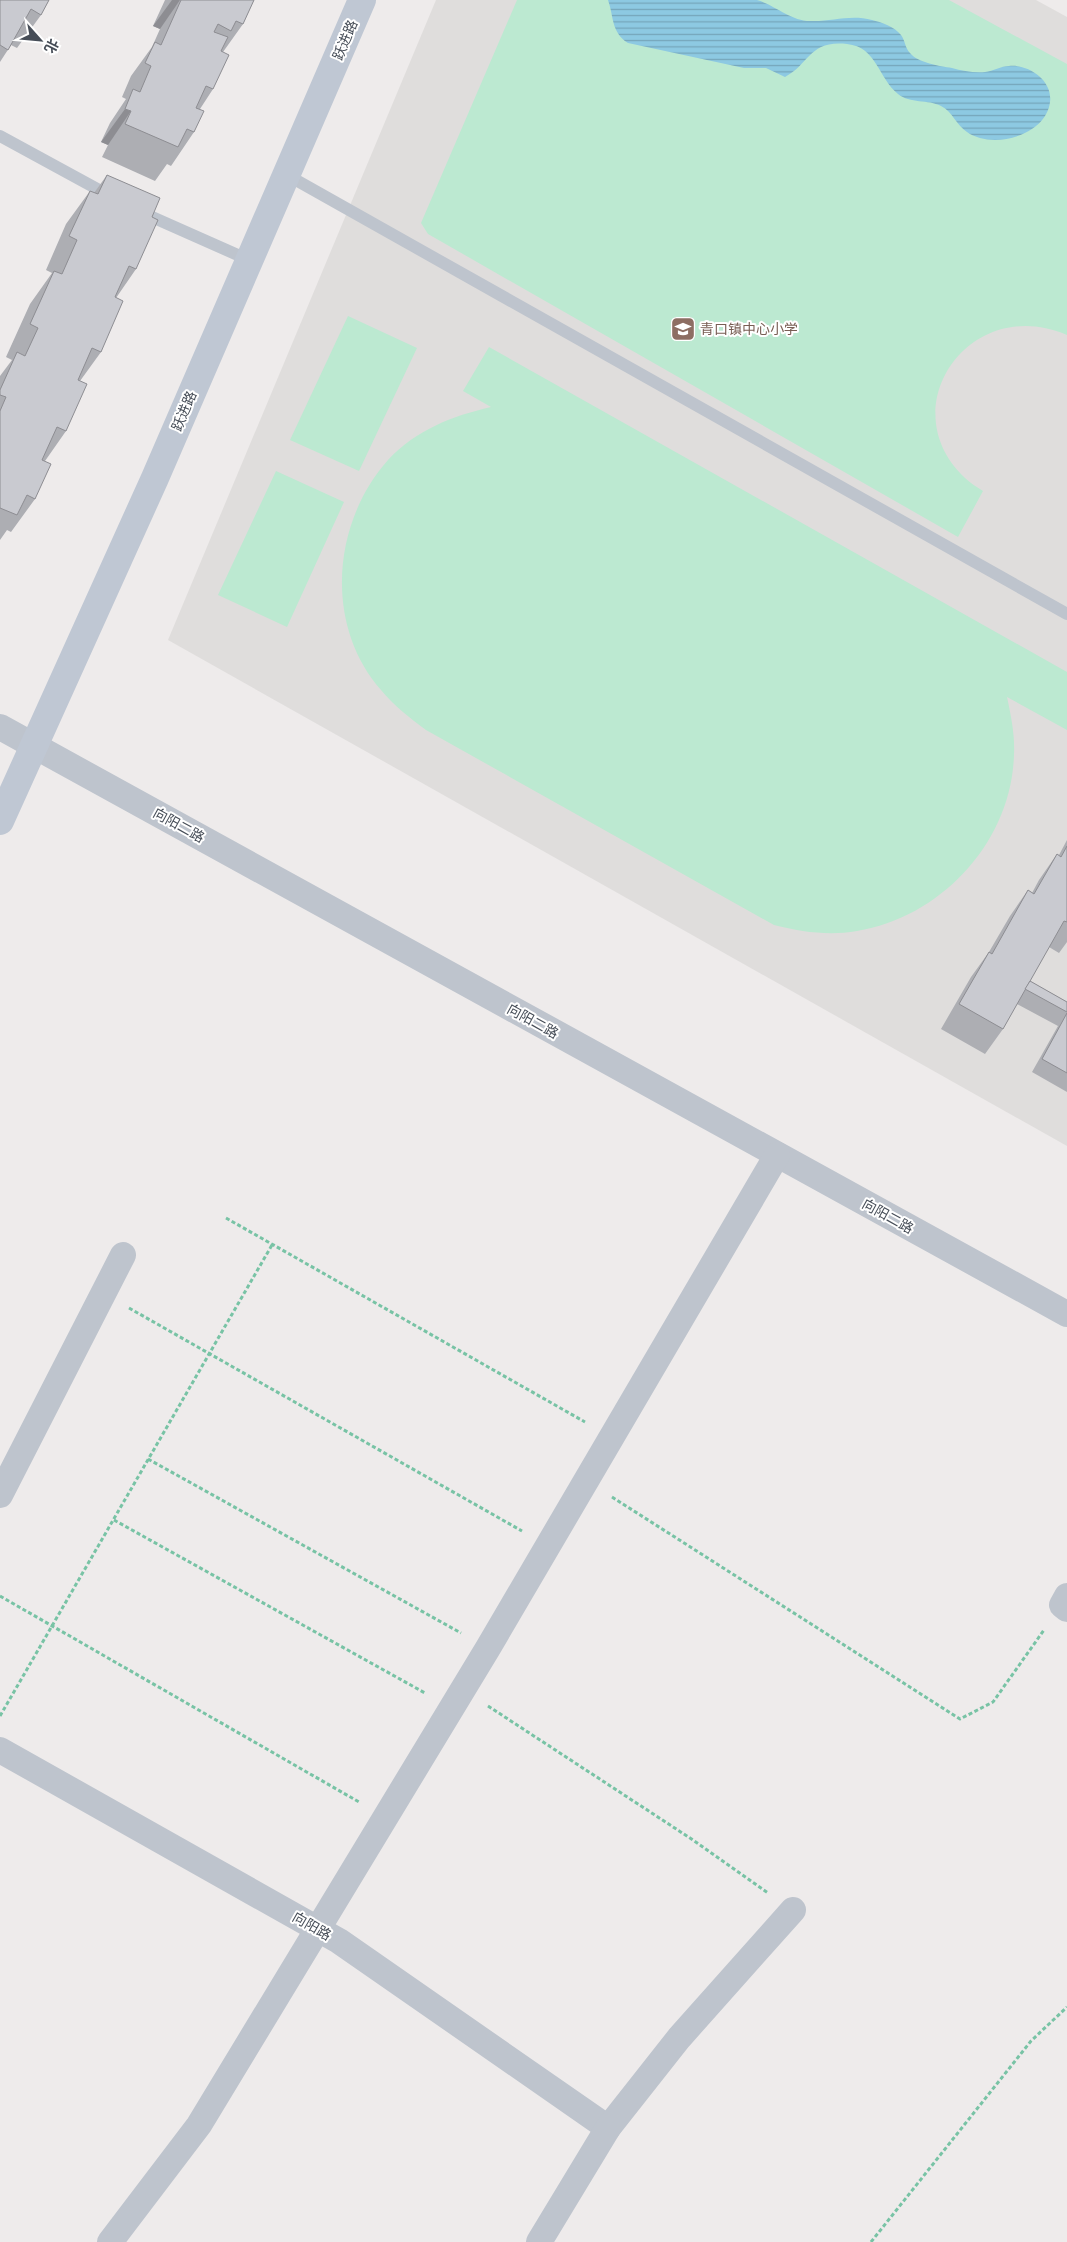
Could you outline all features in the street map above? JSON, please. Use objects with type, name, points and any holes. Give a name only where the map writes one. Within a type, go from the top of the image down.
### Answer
[{"type":"street","name":"跃进路","points":[[0,821],[155,478],[362,0]]},
{"type":"street","name":"向阳二路","points":[[0,727],[1067,1314]]},
{"type":"street","points":[[110,2242],[199,2124],[488,1648],[777,1155]]},
{"type":"street","points":[[0,1495],[124,1255]]},
{"type":"street","name":"向阳路","points":[[0,1750],[318,1928],[608,2128]]},
{"type":"street","points":[[539,2242],[608,2128],[679,2038],[793,1910]]},
{"type":"lane","points":[[0,136],[126,205],[249,260]]},
{"type":"lane","points":[[287,175],[1067,614]]},
{"type":"path","points":[[226,1218],[612,1437]]},
{"type":"path","points":[[0,1716],[272,1244]]},
{"type":"path","points":[[104,1294],[548,1546]]},
{"type":"path","points":[[148,1459],[488,1648]]},
{"type":"path","points":[[586,1480],[960,1719],[994,1702],[1065,1603]]},
{"type":"path","points":[[114,1520],[458,1698],[690,1838],[793,1910]]},
{"type":"path","points":[[0,1596],[385,1818]]},
{"type":"path","points":[[871,2242],[1031,2041],[1067,2007]]},
{"type":"shaded area","name":"青口镇中心小学","points":[[436,0],[1036,0],[1067,17],[1067,1146],[168,640]]},
{"type":"green space","points":[[517,0],[949,0],[1067,64],[1067,335],[1032,326],[1000,330],[972,343],[952,364],[939,391],[936,420],[944,450],[965,478],[983,491],[958,537],[428,234],[421,223]]},
{"type":"green space","points":[[348,316],[417,348],[359,471],[290,440]]},
{"type":"green space","points":[[489,347],[1067,672],[1067,730],[1007,697],[1013,733],[1014,754],[1010,786],[1001,816],[986,845],[967,870],[944,892],[917,910],[888,923],[857,931],[816,932],[774,925],[426,730],[386,696],[363,664],[350,636],[343,605],[342,574],[346,543],[355,513],[369,485],[399,449],[410,440],[435,426],[462,415],[491,407],[463,391]]},
{"type":"green space","points":[[276,471],[344,502],[287,627],[218,595]]},
{"type":"water","points":[[608,0],[757,0],[790,16],[803,20],[864,18],[884,24],[898,32],[910,53],[930,64],[973,72],[985,72],[1009,66],[1016,66],[1031,71],[1038,75],[1048,87],[1050,102],[1046,114],[1039,124],[1029,131],[1003,139],[990,140],[967,132],[941,106],[908,99],[898,94],[891,87],[871,57],[857,46],[834,44],[817,49],[800,66],[785,77],[766,68],[744,68],[628,43],[616,29]]},
{"type":"building","points":[[0,0],[49,0],[41,15],[31,9],[8,50],[0,45]]},
{"type":"building","points":[[181,0],[254,0],[243,24],[236,21],[231,31],[218,24],[214,32],[228,37],[221,51],[229,55],[213,89],[206,86],[196,108],[204,111],[194,132],[187,129],[178,147],[125,124],[131,111],[125,109],[133,89],[140,92],[151,66],[145,63],[155,42],[161,45]]},
{"type":"building","points":[[107,175],[160,198],[152,217],[158,220],[136,269],[129,266],[115,297],[123,301],[101,352],[92,348],[78,380],[87,384],[66,431],[57,427],[42,460],[51,464],[35,499],[27,495],[17,515],[0,508],[0,411],[6,397],[0,395],[0,390],[17,352],[25,356],[38,328],[30,324],[54,271],[62,274],[77,240],[69,236],[90,191],[98,194]]},
{"type":"building","points":[[1067,846],[1067,922],[1064,921],[1003,1029],[959,1004],[989,952],[992,954],[1028,890],[1034,894],[1057,854],[1061,857]]},
{"type":"building","points":[[1030,981],[1067,1002],[1067,1012],[1025,989]]},
{"type":"building","points":[[1067,1013],[1067,1073],[1042,1059]]},
{"type":"place","name":"青口镇中心小学","points":[[683,329]]}]
